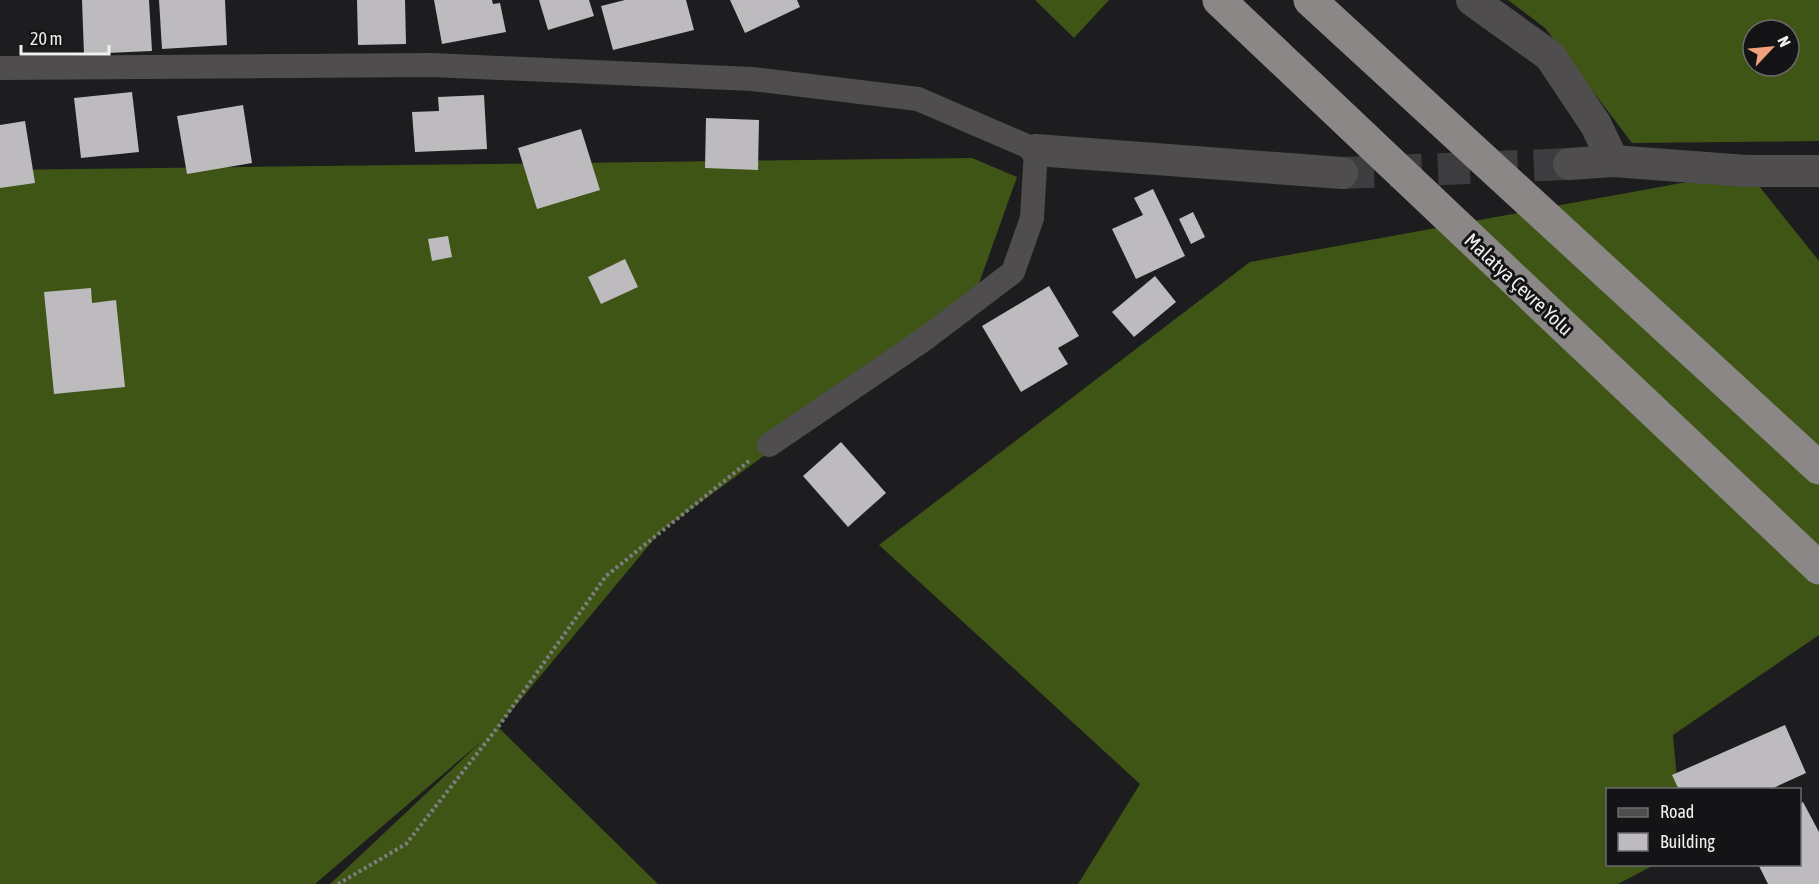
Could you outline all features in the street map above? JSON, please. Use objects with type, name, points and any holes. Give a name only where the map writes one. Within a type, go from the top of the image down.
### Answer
[{"type":"highway","name":"Malatya Çevre Yolu","points":[[1219,0],[1819,568]]},
{"type":"highway","points":[[1310,0],[1819,468]]},
{"type":"street","points":[[1472,0],[1550,56],[1596,125],[1613,161]]},
{"type":"street","points":[[0,68],[432,65],[752,79],[918,99],[1036,150],[1342,173]]},
{"type":"street","points":[[769,445],[926,338],[1013,272],[1032,218],[1036,150]]},
{"type":"street","points":[[1569,164],[1613,161],[1747,171],[1819,171]]},
{"type":"path","points":[[338,884],[406,844],[498,727],[606,576],[769,445]]},
{"type":"green space","points":[[1035,0],[1109,0],[1074,38]]},
{"type":"green space","points":[[1508,0],[1819,0],[1819,141],[1632,143],[1545,28]]},
{"type":"green space","points":[[972,158],[1017,177],[972,303],[660,532],[498,727],[658,884],[330,884],[483,740],[315,884],[0,884],[0,170]]},
{"type":"green space","points":[[1747,171],[1819,261],[1819,635],[1673,735],[1678,788],[1606,788],[1606,866],[1652,866],[1618,884],[1078,884],[1140,784],[879,545],[1250,262]]},
{"type":"building","points":[[82,0],[149,0],[152,51],[84,54]]},
{"type":"building","points":[[159,0],[225,0],[227,45],[162,49]]},
{"type":"building","points":[[357,0],[405,0],[406,44],[358,45]]},
{"type":"building","points":[[434,0],[492,0],[493,4],[500,3],[506,32],[442,44]]},
{"type":"building","points":[[539,0],[589,0],[594,16],[548,30]]},
{"type":"building","points":[[625,0],[686,0],[694,30],[613,50],[601,6]]},
{"type":"building","points":[[730,0],[797,0],[800,7],[745,33]]},
{"type":"building","points":[[132,92],[139,152],[81,158],[74,98]]},
{"type":"building","points":[[484,95],[487,149],[415,152],[412,112],[439,111],[438,97]]},
{"type":"building","points":[[243,105],[252,163],[187,174],[177,116]]},
{"type":"building","points":[[706,118],[759,120],[758,170],[705,168]]},
{"type":"building","points":[[25,121],[35,183],[0,188],[0,125]]},
{"type":"building","points":[[581,129],[600,190],[537,209],[518,148]]},
{"type":"building","points":[[1153,189],[1185,256],[1136,279],[1112,229],[1143,215],[1134,198]]},
{"type":"building","points":[[1193,212],[1205,237],[1191,244],[1179,219]]},
{"type":"building","points":[[448,236],[452,257],[432,261],[428,239]]},
{"type":"building","points":[[625,259],[638,287],[601,304],[588,277]]},
{"type":"building","points":[[1155,276],[1176,302],[1134,337],[1112,312]]},
{"type":"building","points":[[1049,286],[1079,336],[1058,348],[1068,364],[1021,392],[982,326]]},
{"type":"building","points":[[91,288],[92,303],[116,300],[125,387],[54,394],[44,292]]},
{"type":"building","points":[[841,442],[886,493],[848,527],[803,476]]},
{"type":"building","points":[[1785,725],[1806,773],[1773,788],[1678,788],[1672,775]]},
{"type":"building","points":[[1803,802],[1819,832],[1819,884],[1768,884],[1759,866],[1801,866],[1801,803]]},
{"type":"tunnel","points":[[1342,173],[1569,164]]}]
